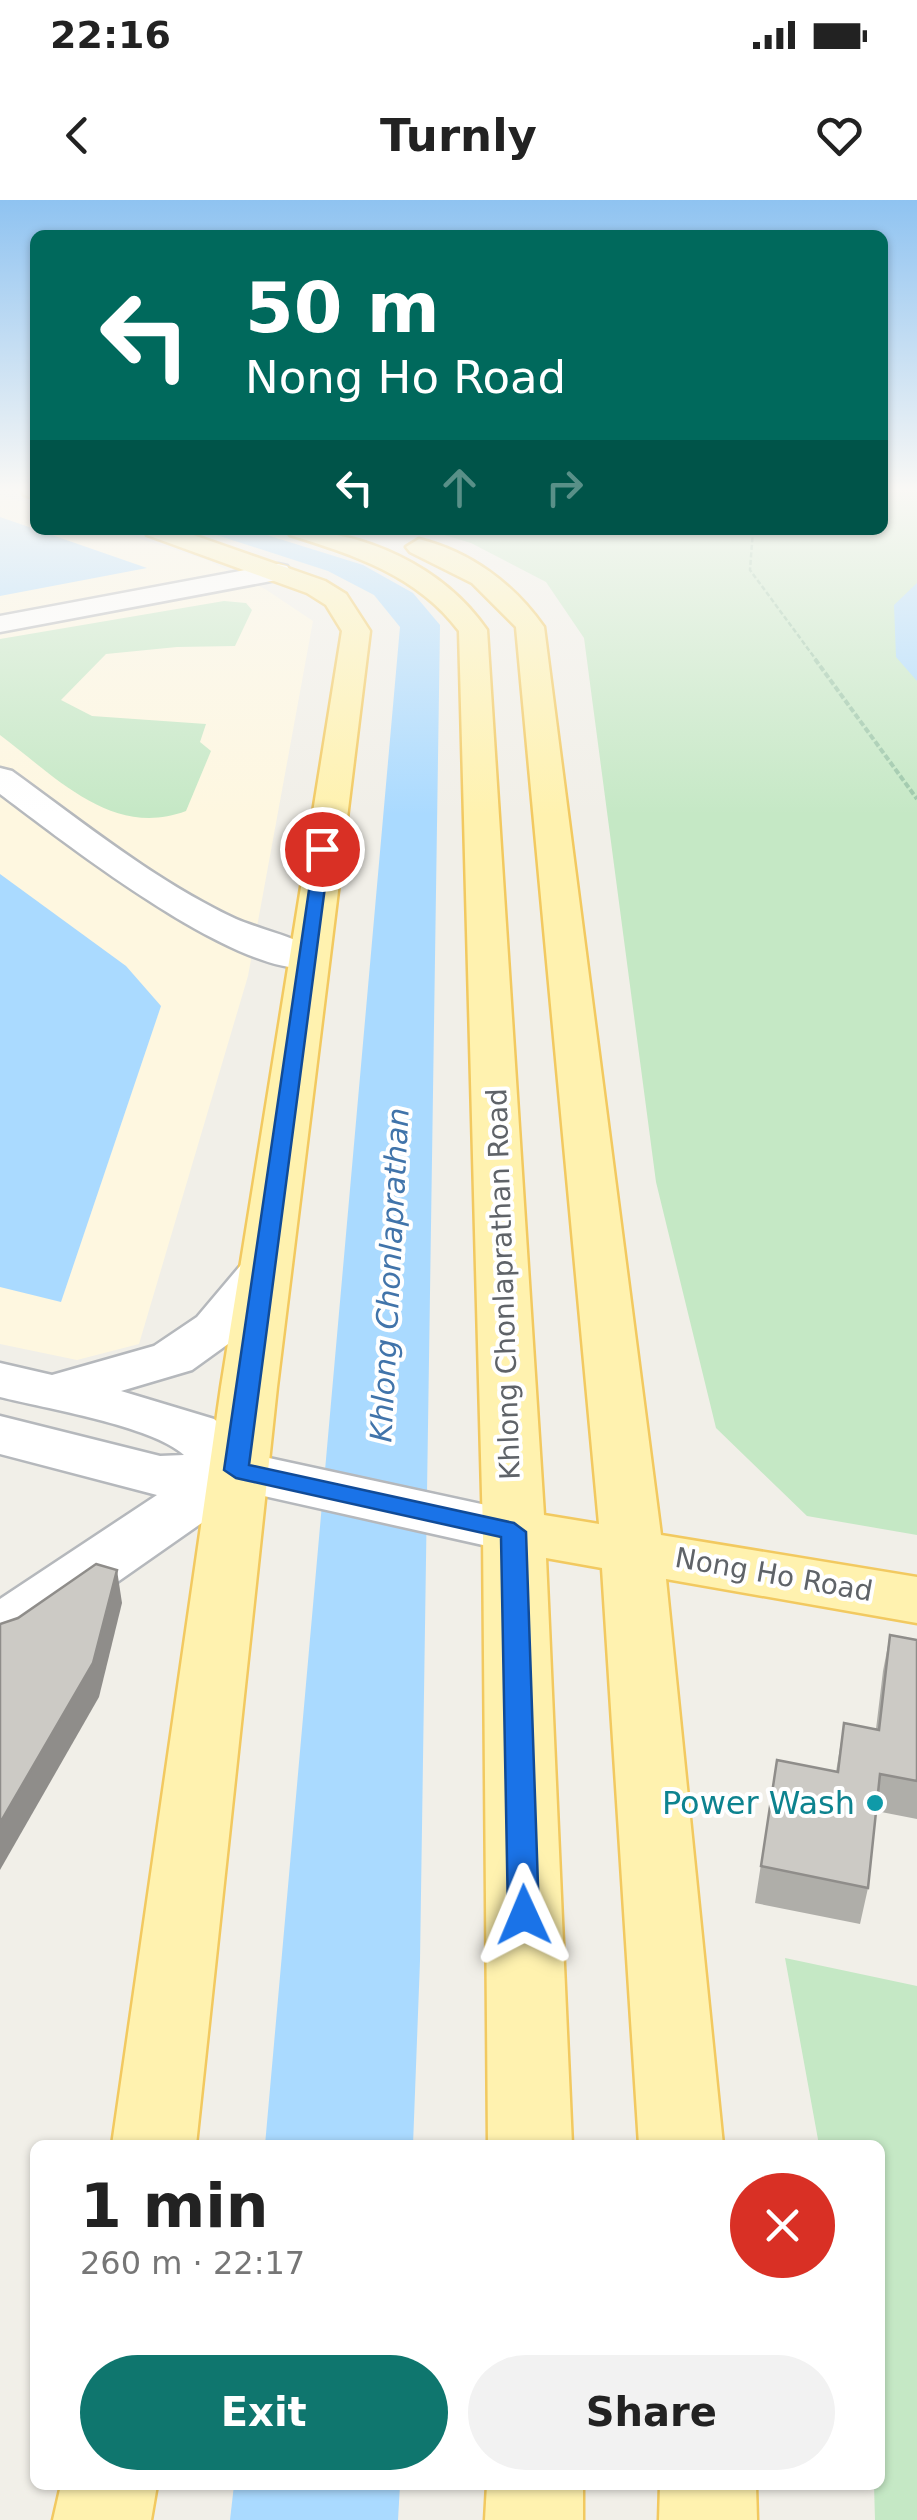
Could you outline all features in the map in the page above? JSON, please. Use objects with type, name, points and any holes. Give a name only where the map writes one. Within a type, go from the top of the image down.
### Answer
[{"type":"main road","points":[[155,2140],[236,1470],[306,958],[356,631],[334,598]]},
{"type":"main road","name":"Khlong Chonlaprathan Road","points":[[448,598],[472,630],[514,1532],[530,2140]]},
{"type":"main road","points":[[507,598],[530,628],[632,1549],[681,2140]]},
{"type":"main road","name":"Nong Ho Road","points":[[514,1532],[917,1600]]},
{"type":"main road","points":[[102,2520],[108,2490]]},
{"type":"main road","points":[[534,2520],[535,2490]]},
{"type":"main road","points":[[708,2490],[708,2520]]},
{"type":"street","points":[[0,624],[102,598]]},
{"type":"street","points":[[0,778],[184,910],[271,950],[306,958]]},
{"type":"street","points":[[54,1393],[173,1358],[216,1328],[264,1270]]},
{"type":"street","points":[[0,1380],[194,1432],[236,1470]]},
{"type":"street","points":[[0,1435],[160,1476],[236,1470],[514,1532]]},
{"type":"street","points":[[0,1632],[236,1470]]},
{"type":"path","points":[[771,598],[917,799]]},
{"type":"shaded area","points":[[0,598],[279,598],[313,621],[248,976],[139,1344],[77,1360],[0,1344]]},
{"type":"green space","points":[[557,598],[917,598],[917,1535],[807,1516],[716,1428],[656,1182],[584,638]]},
{"type":"green space","points":[[224,601],[246,603],[252,610],[235,646],[106,654],[61,700],[92,716],[206,724],[200,742],[211,751],[186,811],[133,817],[109,810],[64,784],[0,735],[0,639]]},
{"type":"green space","points":[[785,1958],[917,1986],[917,2520],[875,2520],[874,2490],[885,2490],[885,2140],[818,2140]]},
{"type":"water","name":"Khlong Chonlaprathan","points":[[377,598],[417,598],[440,625],[420,1961],[413,2140],[265,2140],[400,627]]},
{"type":"water","points":[[901,598],[917,598],[917,681],[896,657],[894,605]]},
{"type":"water","points":[[0,874],[126,966],[161,1006],[61,1302],[0,1287]]},
{"type":"water","points":[[233,2490],[400,2490],[398,2520],[230,2520]]},
{"type":"building","points":[[96,1564],[117,1570],[93,1663],[0,1823],[0,1624],[18,1618]]},
{"type":"building","name":"Power Wash","points":[[890,1635],[917,1640],[917,1781],[880,1774],[868,1888],[761,1866],[777,1760],[838,1772],[844,1723],[879,1730]]},
{"type":"place","name":"Power Wash","points":[[875,1803]]},
{"type":"route","points":[[322,849],[236,1470],[514,1532],[524,1915]]}]
